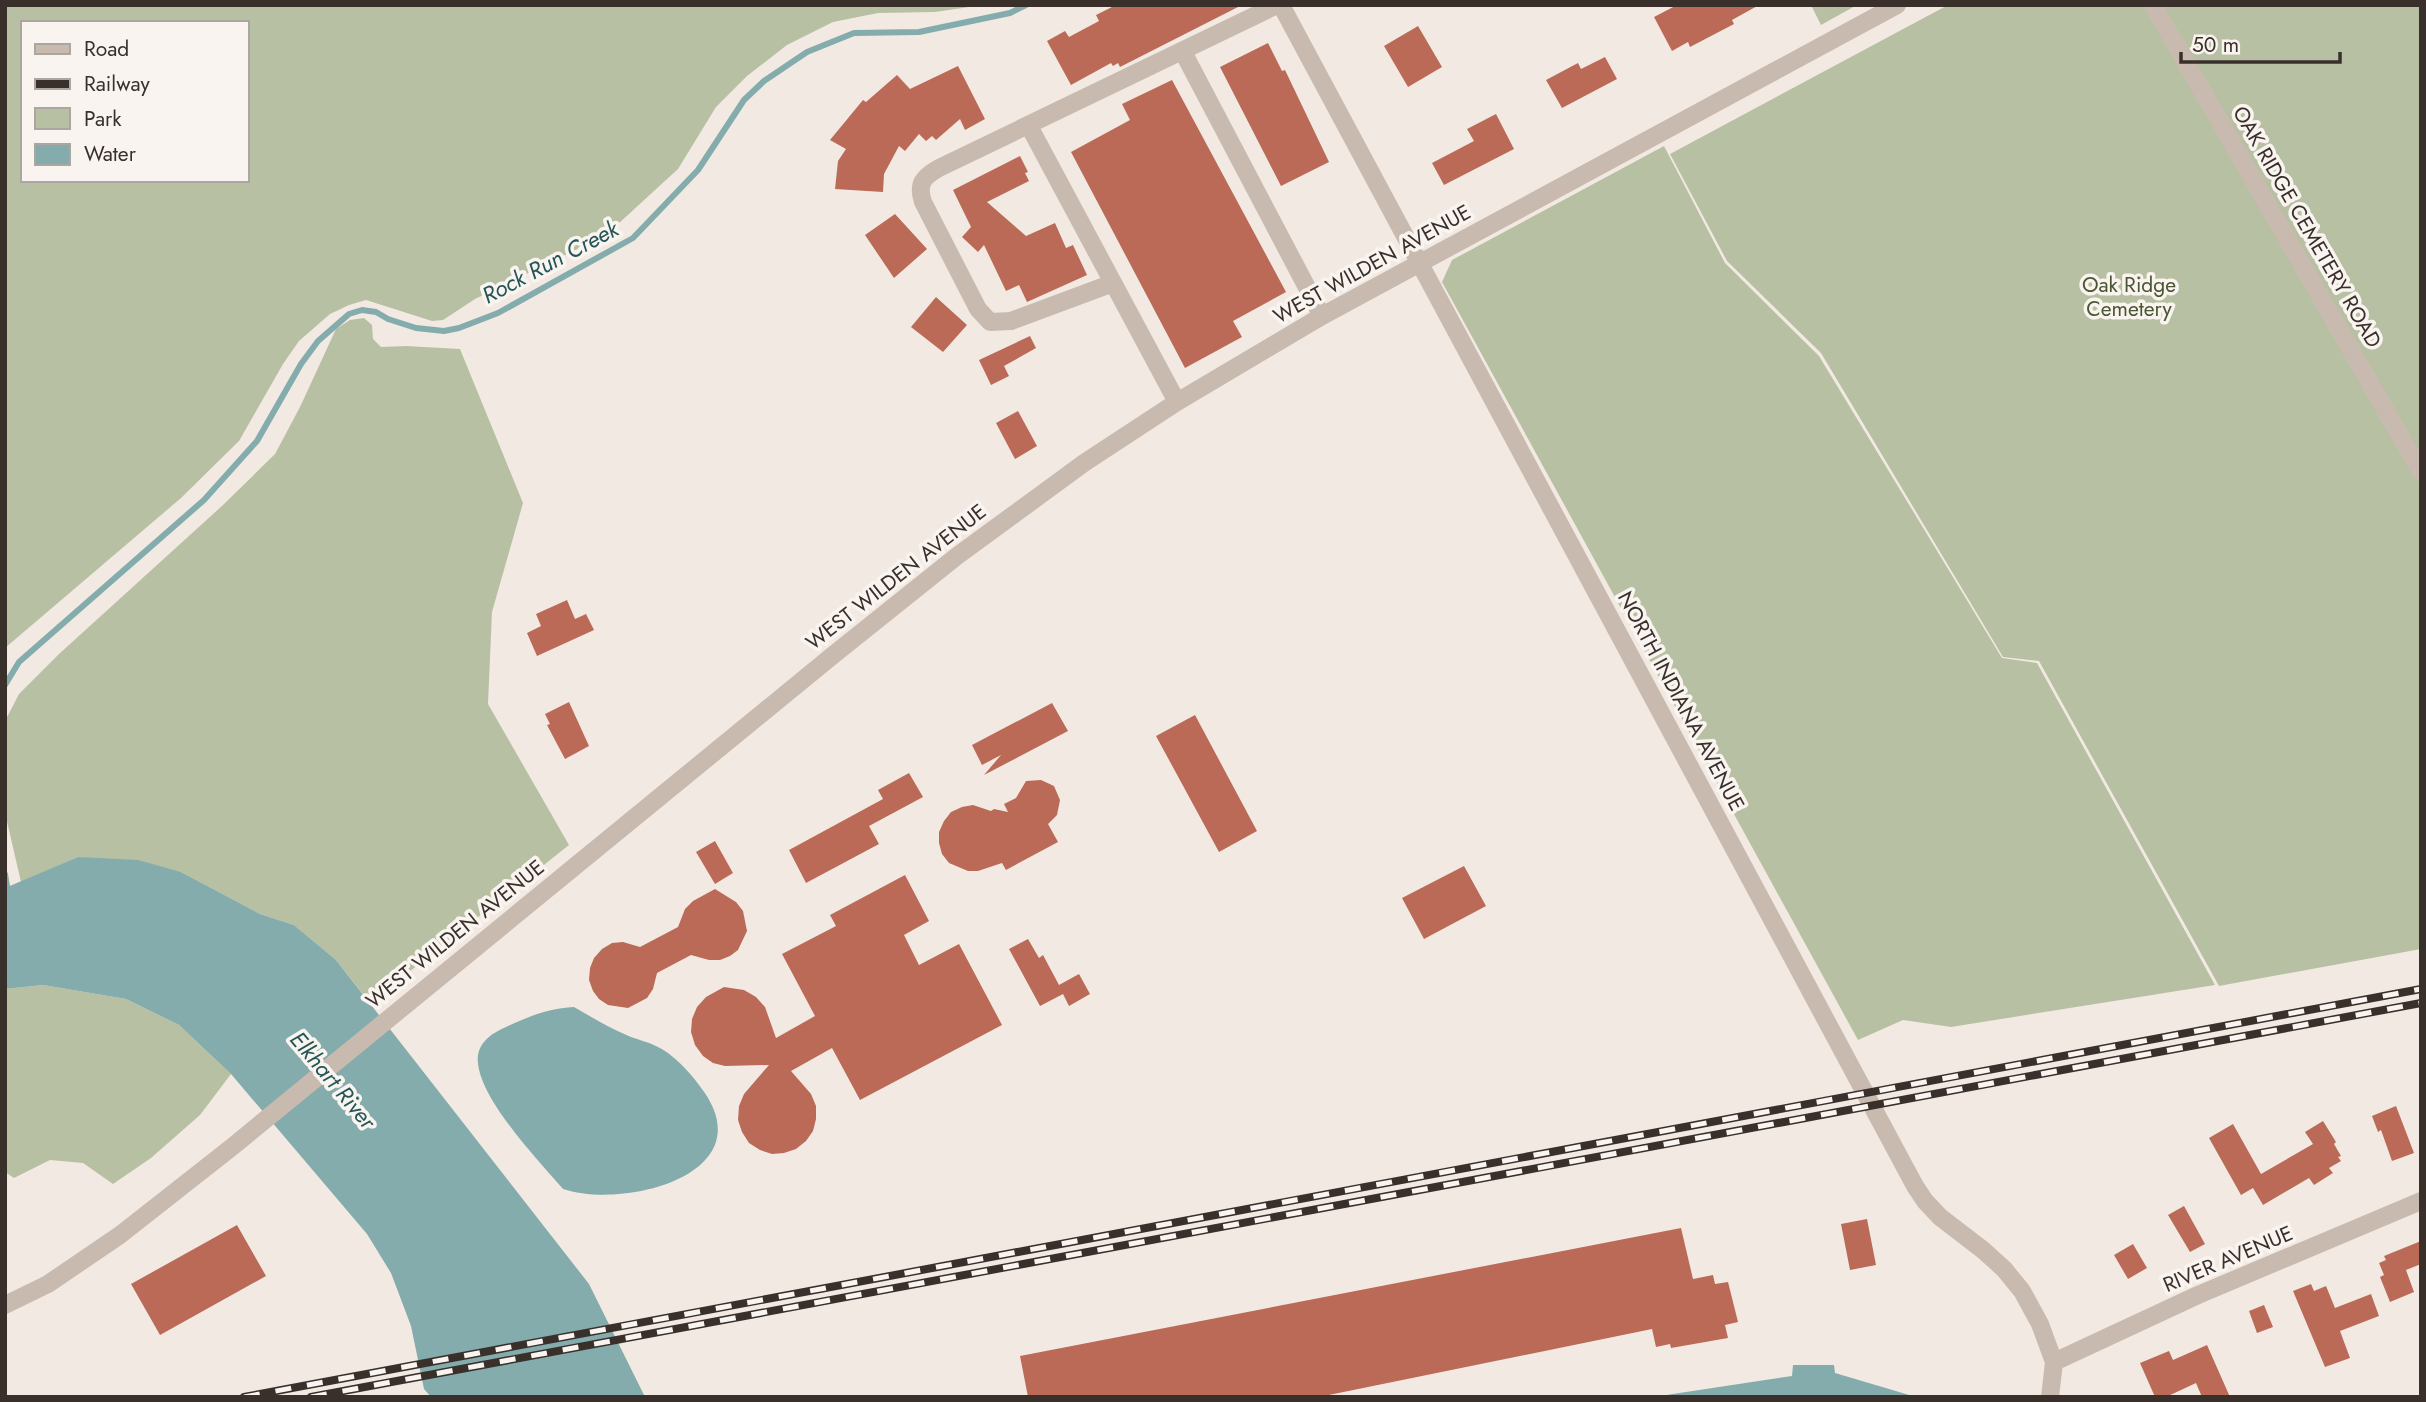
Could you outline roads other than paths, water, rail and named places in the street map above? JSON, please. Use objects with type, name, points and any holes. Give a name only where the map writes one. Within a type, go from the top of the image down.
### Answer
[{"type":"street","points":[[1113,283],[1012,321],[990,322],[978,309],[923,202],[919,192],[921,182],[939,168],[1279,5]]},
{"type":"street","name":"NORTH INDIANA AVENUE","points":[[1279,5],[1914,1186],[1940,1217],[1983,1250],[2004,1269],[2022,1291],[2040,1324],[2054,1362],[2050,1397]]},
{"type":"street","name":"WEST WILDEN AVENUE","points":[[5,1305],[48,1284],[120,1235],[232,1147],[957,556],[1084,463],[1177,402],[1322,316],[1897,5]]},
{"type":"street","name":"OAK RIDGE CEMETERY ROAD","points":[[2153,5],[2421,472]]},
{"type":"street","points":[[1184,52],[1322,316]]},
{"type":"street","points":[[1029,126],[1177,402]]},
{"type":"street","name":"RIVER AVENUE","points":[[2054,1362],[2198,1295],[2421,1201]]},
{"type":"water","name":"Elkhart River","points":[[78,857],[138,860],[181,872],[260,914],[294,925],[336,960],[589,1284],[645,1397],[431,1397],[424,1389],[411,1326],[391,1273],[367,1234],[231,1074],[179,1025],[126,999],[43,985],[5,989],[5,888]]},
{"type":"water","points":[[574,1007],[616,1030],[662,1049],[699,1085],[716,1116],[716,1141],[703,1162],[681,1178],[652,1189],[621,1194],[590,1194],[563,1189],[496,1107],[479,1071],[478,1055],[482,1045],[498,1031],[524,1019],[540,1013]]},
{"type":"water","points":[[1793,1365],[1834,1365],[1835,1373],[1916,1397],[1653,1397],[1792,1376]]},
{"type":"waterway","name":"Rock Run Creek","points":[[5,685],[19,662],[204,500],[257,441],[301,364],[318,341],[349,314],[362,310],[376,312],[416,328],[444,331],[498,313],[633,238],[698,170],[744,100],[764,81],[807,52],[854,33],[919,32],[1010,13],[1026,5]]},
{"type":"waterway","name":"Rock Run Creek","points":[[5,874],[8,893]]},
{"type":"railway","points":[[244,1397],[2421,989]]},
{"type":"railway","points":[[311,1397],[2421,1003]]},
{"type":"park label","name":"Oak Ridge Cemetery","points":[[2129,297]]}]
